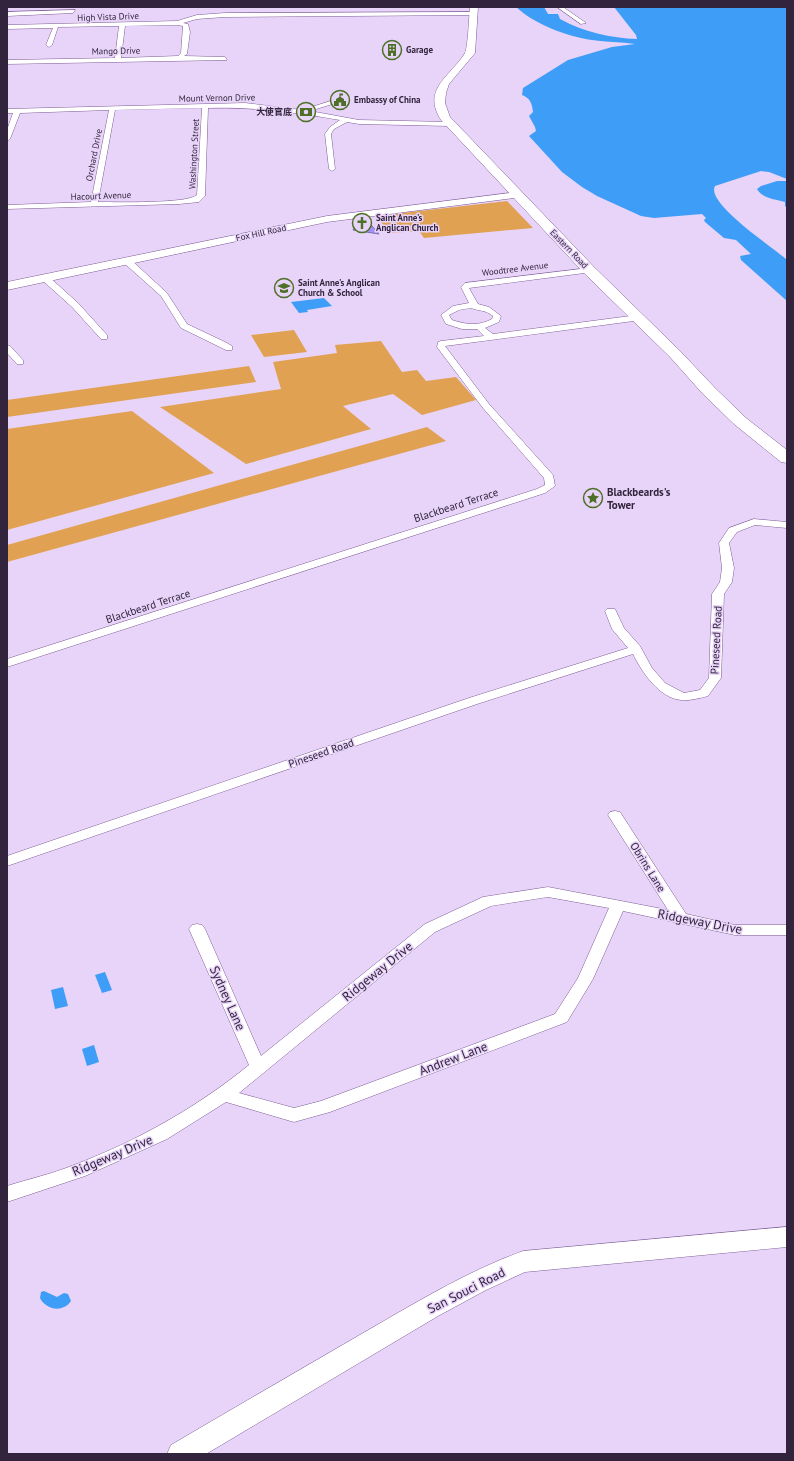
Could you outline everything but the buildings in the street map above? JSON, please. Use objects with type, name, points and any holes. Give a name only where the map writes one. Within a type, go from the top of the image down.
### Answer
[{"type":"highway","points":[[447,121],[440,103],[441,93],[444,83],[470,53],[474,11]]},
{"type":"highway","name":"Eastern Road","points":[[447,121],[589,270],[675,354],[709,391],[740,421],[787,458]]},
{"type":"main road","name":"Fox Hill Road","points":[[7,286],[327,219],[518,195]]},
{"type":"street","points":[[560,7],[583,23]]},
{"type":"street","points":[[7,14],[73,11]]},
{"type":"street","name":"High Vista Drive","points":[[7,27],[177,23],[197,17],[225,15],[474,11]]},
{"type":"street","points":[[177,23],[186,25],[187,32],[184,54],[179,58]]},
{"type":"street","points":[[118,60],[122,25]]},
{"type":"street","points":[[49,45],[56,26]]},
{"type":"street","name":"Mango Drive","points":[[7,62],[179,58],[225,60]]},
{"type":"street","points":[[303,111],[340,100]]},
{"type":"street","name":"Washington Street","points":[[196,200],[200,196],[205,106]]},
{"type":"street","name":"Mount Vernon Drive","points":[[7,111],[265,106],[303,111],[345,120],[382,124],[447,121]]},
{"type":"street","name":"Orchard Drive","points":[[94,205],[112,109]]},
{"type":"street","points":[[7,139],[18,111]]},
{"type":"street","points":[[332,169],[328,134],[332,128],[345,120]]},
{"type":"street","name":"Hacourt Avenue","points":[[7,207],[179,202],[196,200]]},
{"type":"street","points":[[127,261],[169,301],[174,314],[185,326],[229,348]]},
{"type":"street","name":"Woodtree Avenue","points":[[475,307],[466,287],[468,285],[589,270]]},
{"type":"street","points":[[45,278],[75,305],[104,337]]},
{"type":"street","points":[[475,307],[490,310],[497,316],[493,323],[479,326],[462,326],[455,324],[446,319],[445,315],[452,309],[475,307]]},
{"type":"street","name":"Blackbeard Terrace","points":[[7,663],[541,491],[550,486],[549,477],[486,406],[441,347],[441,344],[446,342],[638,318]]},
{"type":"street","points":[[479,326],[491,337]]},
{"type":"street","points":[[7,348],[20,362]]},
{"type":"street","name":"Pineseed Road","points":[[610,611],[618,629],[636,649],[648,669],[661,686],[682,697],[704,694],[715,678],[718,594],[726,582],[728,568],[724,543],[733,530],[754,522],[787,525]]},
{"type":"street","name":"Pineseed Road","points":[[7,861],[466,703],[636,649]]},
{"type":"street","name":"Obrins Lane","points":[[615,815],[681,919]]},
{"type":"street","name":"Ridgeway Drive","points":[[7,1194],[79,1171],[161,1134],[224,1096],[430,928],[488,901],[548,892],[736,930],[787,930]]},
{"type":"street","name":"Andrew Lane","points":[[224,1096],[294,1115],[324,1108],[561,1018],[585,979],[618,905]]},
{"type":"street","name":"Sydney Lane","points":[[197,929],[258,1067]]},
{"type":"street","name":"San Souci Road","points":[[181,1454],[429,1308],[477,1282],[523,1262],[787,1237]]},
{"type":"shaded area","points":[[507,201],[533,228],[424,238],[419,231],[390,233],[376,216]]},
{"type":"shaded area","points":[[294,330],[307,352],[264,357],[251,335]]},
{"type":"shaded area","points":[[381,341],[402,372],[417,370],[426,381],[456,377],[476,400],[422,415],[393,394],[343,406],[371,429],[246,464],[160,407],[281,389],[273,362],[337,353],[335,345]]},
{"type":"shaded area","points":[[249,366],[256,382],[7,417],[7,400]]},
{"type":"shaded area","points":[[132,411],[214,473],[7,530],[7,429]]},
{"type":"shaded area","points":[[427,427],[446,441],[7,562],[7,545]]},
{"type":"water","points":[[516,7],[544,7],[548,14],[558,14],[560,19],[588,31],[607,36],[637,39],[636,35],[614,7],[787,7],[787,179],[769,172],[761,171],[715,186],[715,194],[720,203],[742,225],[787,260],[787,301],[741,260],[740,256],[751,254],[736,240],[724,238],[705,222],[704,220],[706,218],[702,214],[654,218],[641,216],[597,196],[562,172],[529,136],[536,131],[529,116],[533,112],[532,106],[529,99],[522,95],[523,88],[568,60],[612,47],[635,44],[592,40],[562,33],[533,19]]},
{"type":"water","points":[[777,181],[787,181],[787,208],[785,206],[785,202],[766,197],[757,189],[761,186]]},
{"type":"water","points":[[324,298],[332,306],[307,310],[308,312],[299,313],[291,302]]},
{"type":"water","points":[[105,972],[112,990],[102,993],[95,975]]},
{"type":"water","points":[[63,987],[68,1006],[55,1009],[51,990]]},
{"type":"water","points":[[94,1045],[99,1062],[87,1066],[82,1049]]},
{"type":"water","points":[[44,1291],[57,1297],[64,1293],[68,1294],[71,1301],[64,1307],[50,1307],[40,1298],[41,1292]]},
{"type":"place","name":"Garage","points":[[392,50]]},
{"type":"place","name":"Embassy of China","points":[[340,100]]},
{"type":"place","name":"大使官底","points":[[306,112]]},
{"type":"place","name":"Saint Anne's Anglican Church","points":[[362,223]]},
{"type":"place","name":"Saint Anne's Anglican Church & School","points":[[284,288]]},
{"type":"place","name":"Blackbeards's Tower","points":[[593,498]]}]
